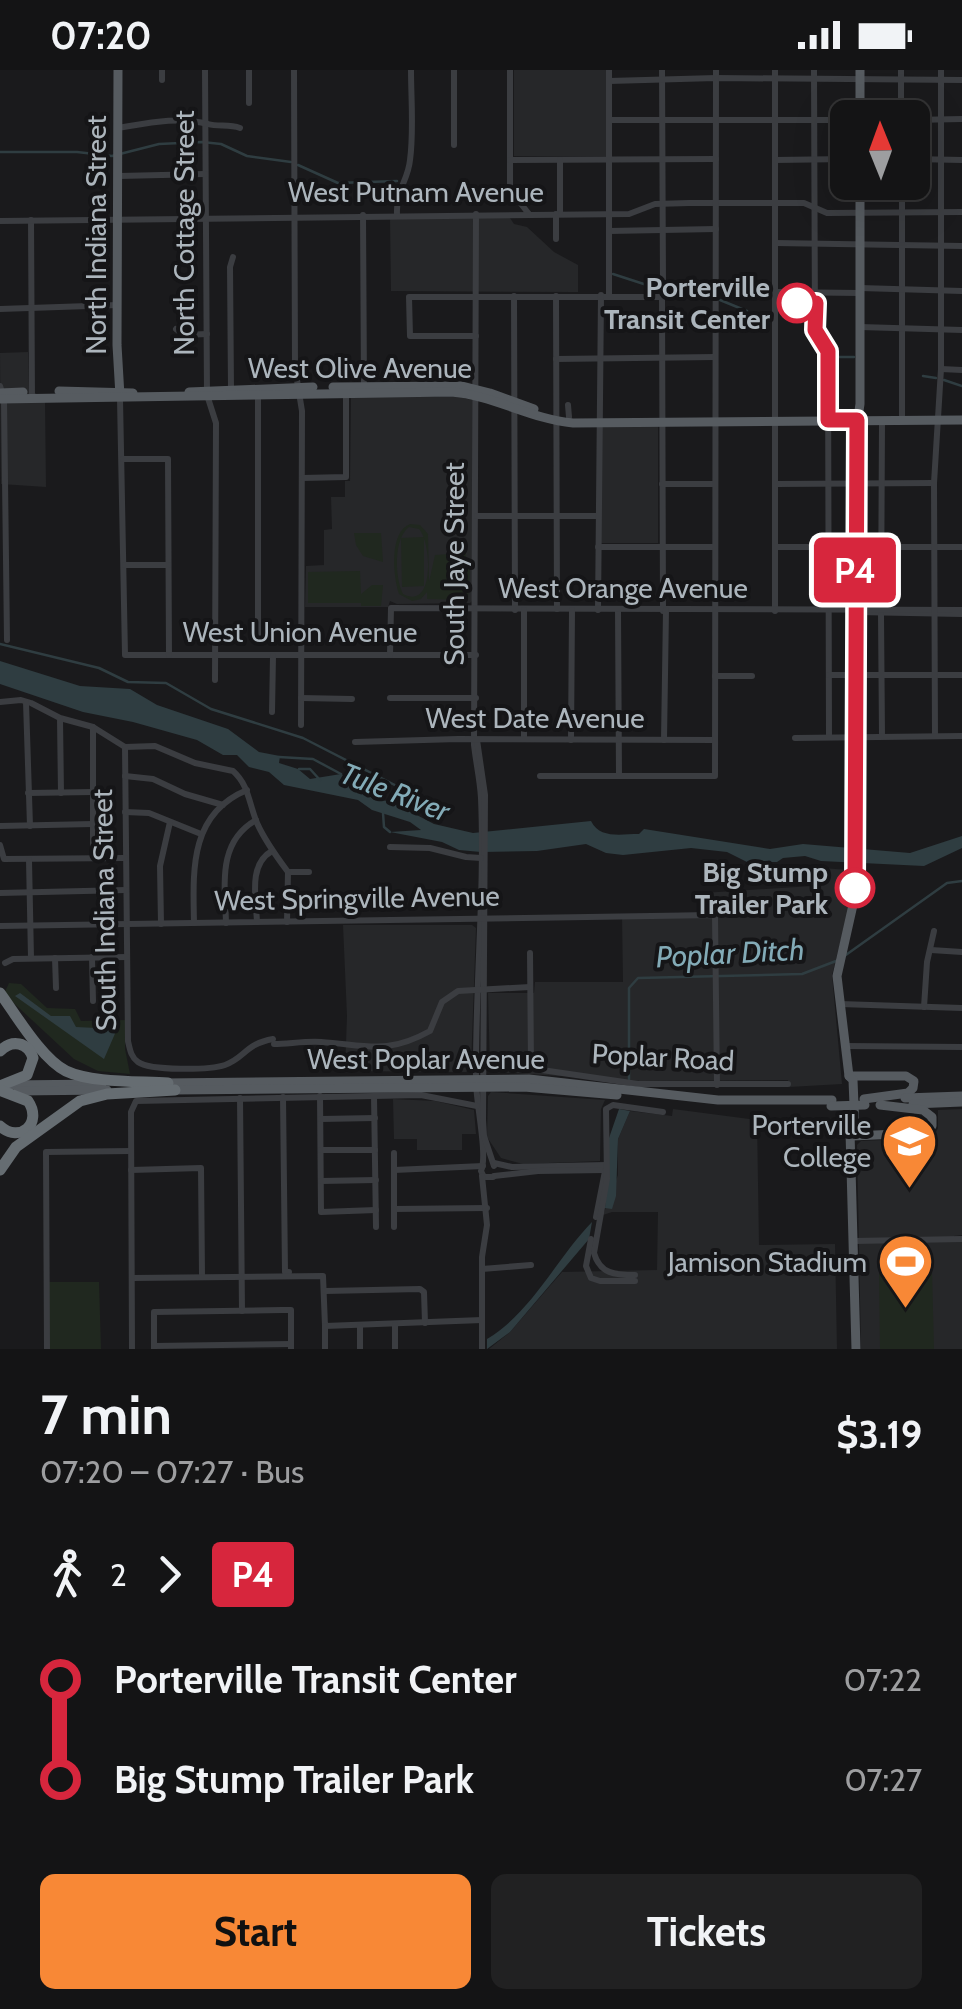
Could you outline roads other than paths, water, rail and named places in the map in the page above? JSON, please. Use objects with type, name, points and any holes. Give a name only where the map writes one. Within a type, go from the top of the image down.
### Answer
[{"type":"highway","points":[[0,993],[48,1057],[65,1071],[172,1086]]},
{"type":"highway","points":[[0,1050],[8,1044],[21,1044],[33,1058],[27,1075],[1,1088]]},
{"type":"highway","points":[[0,1170],[16,1147],[80,1101],[172,1086]]},
{"type":"highway","points":[[0,1126],[8,1133],[22,1133],[34,1116],[28,1101],[1,1088]]},
{"type":"main road","name":"North Indiana Street","points":[[118,70],[120,396]]},
{"type":"main road","points":[[856,1349],[852,1136],[847,1080],[850,1076],[838,965],[854,911],[860,200]]},
{"type":"main road","points":[[416,392],[447,386]]},
{"type":"main road","name":"West Olive Avenue","points":[[299,390],[346,393],[447,386],[556,418],[663,420]]},
{"type":"main road","name":"West Olive Avenue","points":[[207,395],[231,390],[258,391]]},
{"type":"main road","name":"West Olive Avenue","points":[[2,394],[477,392]]},
{"type":"main road","name":"West Olive Avenue","points":[[556,418],[622,423],[857,420]]},
{"type":"main road","points":[[622,423],[636,418]]},
{"type":"main road","points":[[857,420],[962,420]]},
{"type":"main road","points":[[857,420],[902,420]]},
{"type":"main road","points":[[850,1076],[906,1076],[914,1081],[913,1090],[908,1093],[865,1102]]},
{"type":"main road","name":"West Poplar Avenue","points":[[1,1088],[480,1083],[740,1107],[865,1102]]},
{"type":"main road","points":[[865,1102],[962,1099]]},
{"type":"main road","points":[[880,1105],[962,1099]]},
{"type":"main road","points":[[852,1136],[918,1134],[932,1126],[931,1115],[924,1110],[865,1102]]},
{"type":"street","points":[[162,70],[162,80]]},
{"type":"street","name":"North Cottage Street","points":[[205,70],[207,395],[216,423],[216,680]]},
{"type":"street","points":[[248,103],[249,70]]},
{"type":"street","points":[[294,70],[295,368],[302,478],[301,726]]},
{"type":"street","points":[[396,214],[398,191],[410,160],[411,70]]},
{"type":"street","points":[[454,70],[454,145]]},
{"type":"street","points":[[510,70],[510,190],[524,214]]},
{"type":"street","points":[[598,610],[600,358],[609,231],[609,70]]},
{"type":"street","points":[[662,70],[663,284]]},
{"type":"street","points":[[901,70],[901,100]]},
{"type":"street","points":[[934,736],[934,484],[941,369],[941,70]]},
{"type":"street","points":[[609,81],[716,74],[962,80]]},
{"type":"street","points":[[540,776],[715,776],[716,74]]},
{"type":"street","points":[[775,74],[775,611]]},
{"type":"street","points":[[814,74],[815,330],[828,351],[829,737]]},
{"type":"street","points":[[609,120],[830,119]]},
{"type":"street","points":[[930,119],[962,119]]},
{"type":"street","points":[[118,128],[166,120],[240,128]]},
{"type":"street","points":[[510,160],[716,159]]},
{"type":"street","points":[[775,160],[830,159]]},
{"type":"street","points":[[556,239],[560,160]]},
{"type":"street","points":[[930,160],[962,160]]},
{"type":"street","points":[[119,176],[205,174]]},
{"type":"street","points":[[902,200],[902,420]]},
{"type":"street","name":"West Putnam Avenue","points":[[0,221],[630,214],[663,203],[774,203],[816,206],[827,213]]},
{"type":"street","points":[[816,216],[962,212]]},
{"type":"street","name":"South Jaye Street","points":[[476,214],[476,739],[486,794],[480,1083],[484,1132]]},
{"type":"street","points":[[364,215],[364,390]]},
{"type":"street","points":[[31,220],[32,395]]},
{"type":"street","points":[[609,231],[716,229]]},
{"type":"street","points":[[775,243],[962,246]]},
{"type":"street","points":[[231,390],[233,256]]},
{"type":"street","points":[[775,290],[962,290]]},
{"type":"street","points":[[476,336],[410,336],[409,296],[658,295],[662,299],[664,740]]},
{"type":"street","points":[[514,296],[524,739]]},
{"type":"street","points":[[556,296],[557,610]]},
{"type":"street","points":[[0,309],[119,305]]},
{"type":"street","points":[[860,326],[962,330]]},
{"type":"street","points":[[176,328],[184,335],[206,334]]},
{"type":"street","points":[[820,338],[831,338]]},
{"type":"street","points":[[556,358],[715,356]]},
{"type":"street","points":[[941,369],[962,370]]},
{"type":"street","points":[[258,391],[258,636]]},
{"type":"street","points":[[302,478],[346,477],[346,393]]},
{"type":"street","points":[[2,394],[7,640]]},
{"type":"street","points":[[120,396],[125,566],[168,565]]},
{"type":"street","points":[[568,405],[568,417]]},
{"type":"street","points":[[882,423],[882,736]]},
{"type":"street","points":[[123,459],[168,459],[170,655]]},
{"type":"street","points":[[662,484],[715,484]]},
{"type":"street","points":[[776,484],[934,484]]},
{"type":"street","points":[[476,516],[598,516]]},
{"type":"street","points":[[598,547],[716,548]]},
{"type":"street","points":[[776,548],[962,548]]},
{"type":"street","name":"West Union Avenue","points":[[125,566],[126,655],[476,655]]},
{"type":"street","name":"West Orange Avenue","points":[[390,655],[391,608],[962,612]]},
{"type":"street","points":[[571,740],[572,610]]},
{"type":"street","points":[[618,610],[619,776]]},
{"type":"street","points":[[272,656],[272,712]]},
{"type":"street","points":[[828,675],[962,675]]},
{"type":"street","points":[[715,676],[752,676]]},
{"type":"street","points":[[301,698],[352,699]]},
{"type":"street","points":[[390,698],[476,698]]},
{"type":"street","points":[[0,702],[26,702],[60,718],[93,727],[125,748],[155,746],[194,764],[232,771],[242,778],[256,820],[288,872],[287,922]]},
{"type":"street","points":[[26,702],[30,826]]},
{"type":"street","points":[[60,718],[61,793]]},
{"type":"street","points":[[93,727],[94,858]]},
{"type":"street","points":[[795,738],[962,736]]},
{"type":"street","name":"West Date Avenue","points":[[355,742],[715,740]]},
{"type":"street","name":"South Indiana Street","points":[[125,748],[128,1041],[133,1057],[143,1066],[216,1067],[229,1064],[244,1050],[262,1042],[394,1047],[415,1039],[427,1028],[450,995],[481,988]]},
{"type":"street","points":[[125,776],[153,778],[185,794],[222,805]]},
{"type":"street","points":[[194,923],[192,868],[200,834],[222,805],[247,790]]},
{"type":"street","points":[[28,793],[93,792]]},
{"type":"street","points":[[125,812],[148,813],[200,834]]},
{"type":"street","points":[[226,923],[224,873],[230,847],[256,820]]},
{"type":"street","points":[[161,924],[160,866],[170,822]]},
{"type":"street","points":[[0,826],[93,824]]},
{"type":"street","points":[[0,845],[4,859],[125,858]]},
{"type":"street","points":[[390,847],[430,848],[483,857]]},
{"type":"street","points":[[257,922],[258,864],[262,856],[272,851]]},
{"type":"street","points":[[30,860],[31,958]]},
{"type":"street","points":[[288,872],[310,872]]},
{"type":"street","points":[[0,892],[126,890]]},
{"type":"street","name":"West Springville Avenue","points":[[0,926],[715,915],[717,1085]]},
{"type":"street","points":[[924,1007],[934,931]]},
{"type":"street","points":[[931,950],[962,952]]},
{"type":"street","points":[[481,988],[530,988],[530,953]]},
{"type":"street","points":[[92,957],[93,1001]]},
{"type":"street","points":[[5,962],[126,957]]},
{"type":"street","points":[[55,958],[56,988]]},
{"type":"street","name":"Poplar Road","points":[[530,988],[531,1064],[535,1069],[638,1084],[788,1084]]},
{"type":"street","points":[[840,1004],[962,1008]]},
{"type":"street","points":[[845,1046],[962,1048]]},
{"type":"street","name":"South Jaye Street","points":[[480,1083],[477,1106],[487,1208]]},
{"type":"street","points":[[320,1096],[322,1212],[376,1210]]},
{"type":"street","points":[[374,1096],[376,1227]]},
{"type":"street","points":[[132,1349],[130,1112],[134,1102],[431,1096],[477,1106]]},
{"type":"street","points":[[283,1097],[285,1272],[302,1272]]},
{"type":"street","points":[[240,1098],[242,1311]]},
{"type":"street","name":"Poplar Road","points":[[606,1167],[606,1109],[613,1105],[664,1112]]},
{"type":"street","points":[[321,1119],[375,1118]]},
{"type":"street","name":"South Jaye Street","points":[[478,1118],[494,1170],[482,1269],[482,1349]]},
{"type":"street","points":[[321,1150],[375,1150]]},
{"type":"street","points":[[47,1349],[46,1152],[131,1151]]},
{"type":"street","points":[[394,1153],[394,1227]]},
{"type":"street","points":[[482,1172],[489,1163],[494,1170]]},
{"type":"street","points":[[494,1170],[502,1166],[555,1168]]},
{"type":"street","points":[[394,1170],[482,1172],[606,1167],[586,1266],[590,1276],[600,1281],[635,1278]]},
{"type":"street","points":[[131,1170],[201,1168],[202,1275]]},
{"type":"street","points":[[321,1181],[376,1180]]},
{"type":"street","points":[[394,1209],[487,1208]]},
{"type":"street","points":[[594,1236],[600,1266],[622,1278]]},
{"type":"street","points":[[854,1241],[962,1239]]},
{"type":"street","points":[[482,1269],[531,1265]]},
{"type":"street","points":[[590,1276],[600,1266]]},
{"type":"street","points":[[132,1278],[323,1276],[326,1349]]},
{"type":"street","points":[[326,1290],[420,1289],[424,1292],[426,1323]]},
{"type":"street","points":[[290,1310],[291,1347],[154,1347],[154,1312],[242,1311],[290,1310]]},
{"type":"street","points":[[326,1326],[482,1320]]},
{"type":"street","points":[[395,1325],[395,1349]]},
{"type":"street","points":[[360,1326],[360,1349]]},
{"type":"waterway","points":[[0,152],[112,156],[159,144],[202,142],[221,144],[247,156],[291,162]]},
{"type":"waterway","points":[[298,165],[338,183],[397,181]]},
{"type":"waterway","points":[[613,274],[653,287],[710,297]]},
{"type":"waterway","points":[[720,300],[747,311]]},
{"type":"waterway","points":[[753,314],[769,322]]},
{"type":"waterway","points":[[833,357],[854,357]]},
{"type":"waterway","points":[[923,376],[936,378]]},
{"type":"waterway","points":[[944,380],[962,386]]},
{"type":"waterway","name":"Tule River","points":[[0,644],[99,668],[128,682],[166,683],[211,709],[303,738],[424,800]]},
{"type":"waterway","name":"Tule River","points":[[279,757],[313,759],[341,774]]},
{"type":"waterway","points":[[299,769],[310,769],[320,780]]},
{"type":"waterway","name":"Tule River","points":[[383,813],[384,827],[390,832]]},
{"type":"waterway","name":"Poplar Ditch","points":[[843,957],[947,883],[962,881]]},
{"type":"waterway","name":"Poplar Ditch","points":[[629,1079],[629,988],[638,978],[802,974],[836,961]]},
{"type":"place","name":"Porterville Transit Center","points":[[797,303]]},
{"type":"place","name":"Big Stump Trailer Park","points":[[855,888]]},
{"type":"place","name":"Porterville College","points":[[910,1190]]},
{"type":"place","name":"Jamison Stadium","points":[[906,1311]]}]
